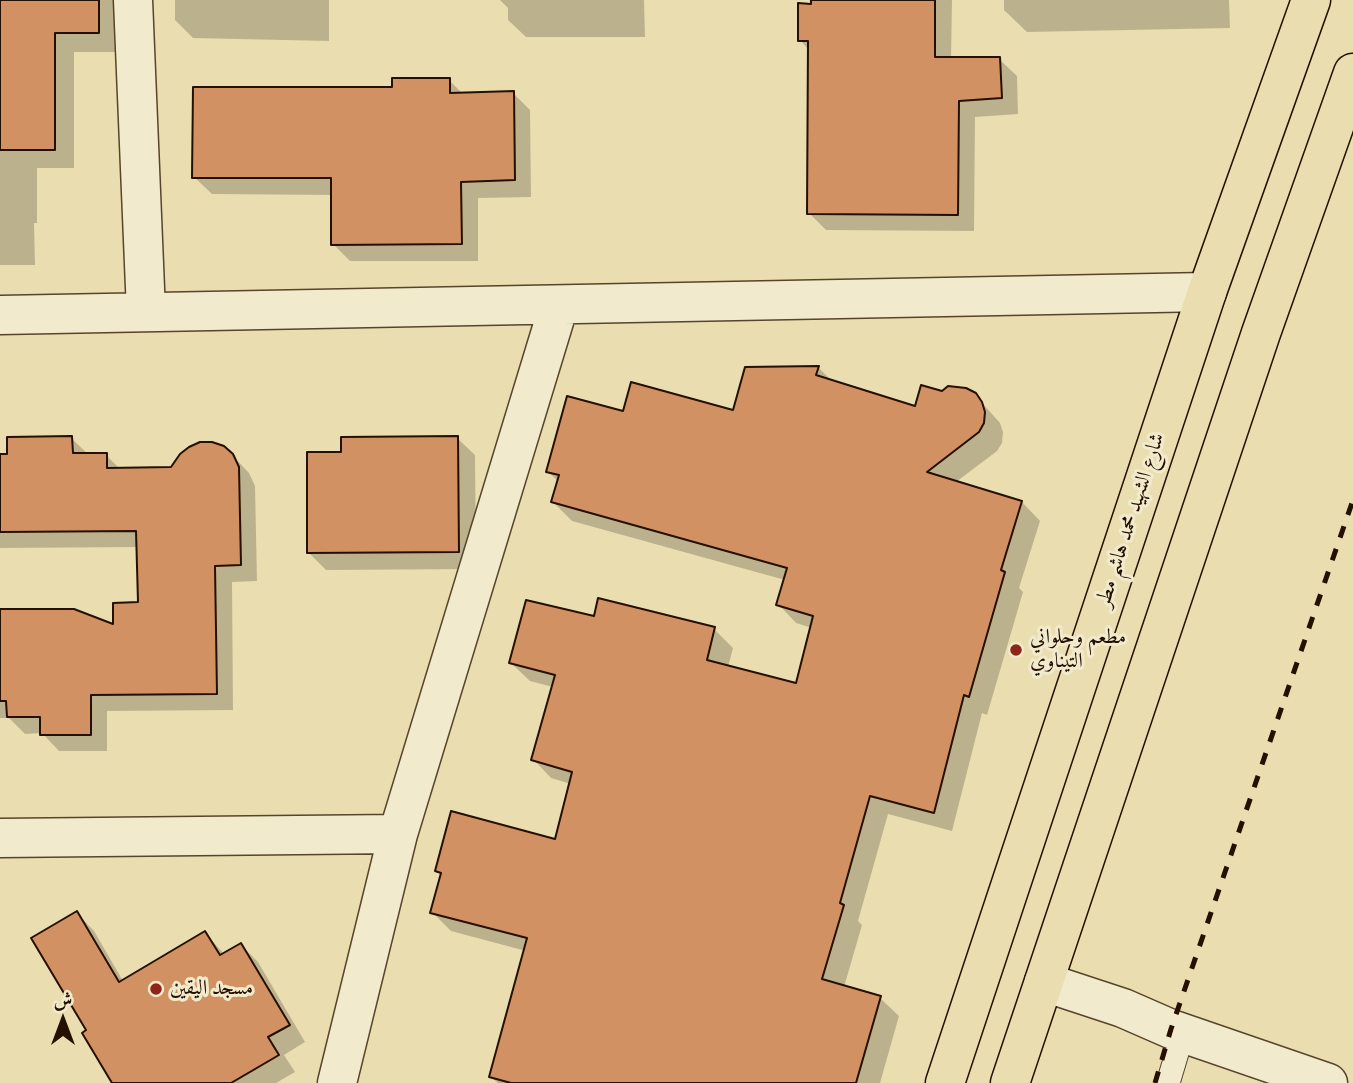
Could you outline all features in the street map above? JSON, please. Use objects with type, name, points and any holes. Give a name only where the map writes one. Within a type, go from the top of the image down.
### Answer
[{"type":"main road","name":"شارع الشهيد محمد هاشم مطر","points":[[945,1083],[1207,292],[1311,0]]},
{"type":"main road","points":[[1010,1083],[1257,347],[1353,73]]},
{"type":"street","points":[[133,0],[146,312]]},
{"type":"street","points":[[0,315],[1207,292]]},
{"type":"street","points":[[337,1083],[398,834],[559,305]]},
{"type":"street","points":[[0,838],[398,834]]},
{"type":"street","points":[[1044,982],[1328,1083]]},
{"type":"lane","points":[[1168,1083],[1183,1033]]},
{"type":"building","points":[[0,0],[99,0],[99,33],[55,33],[55,150],[0,150]]},
{"type":"building","points":[[811,0],[935,0],[935,57],[1000,57],[1002,98],[959,101],[958,215],[807,214],[808,41],[798,41],[798,3],[811,4]]},
{"type":"building","points":[[392,78],[450,78],[450,93],[514,91],[515,180],[461,182],[462,244],[331,245],[331,178],[192,178],[193,87],[392,87]]},
{"type":"building","points":[[819,366],[816,375],[915,406],[921,385],[942,391],[948,386],[966,388],[976,393],[985,412],[984,423],[979,432],[927,472],[1022,501],[1001,570],[1005,572],[969,697],[964,695],[934,813],[870,796],[840,903],[844,905],[822,979],[881,996],[856,1083],[511,1083],[489,1077],[527,938],[430,913],[441,873],[435,871],[451,811],[555,839],[572,772],[531,760],[555,675],[509,663],[526,600],[594,616],[598,598],[715,627],[707,660],[796,683],[813,616],[776,605],[787,568],[551,502],[559,475],[546,472],[567,396],[623,411],[631,382],[733,410],[745,367]]},
{"type":"building","points":[[72,436],[73,453],[107,453],[107,468],[171,467],[180,454],[200,442],[224,446],[233,454],[239,467],[241,565],[215,566],[217,694],[91,695],[91,735],[40,735],[40,717],[7,717],[6,701],[0,701],[0,609],[74,609],[113,624],[113,603],[138,602],[136,531],[0,532],[0,454],[7,454],[7,437]]},
{"type":"building","points":[[458,436],[459,552],[307,553],[307,452],[341,452],[341,437]]},
{"type":"building","points":[[77,911],[119,982],[205,931],[220,955],[241,943],[290,1025],[268,1037],[279,1055],[231,1083],[112,1083],[82,1033],[86,1030],[31,938]]},
{"type":"railway","points":[[1155,1083],[1171,1029],[1353,500]]},
{"type":"place","name":"مطعم وحلواني التيناوي","points":[[1016,650]]},
{"type":"place","name":"مسجد اليقين","points":[[156,989]]}]
